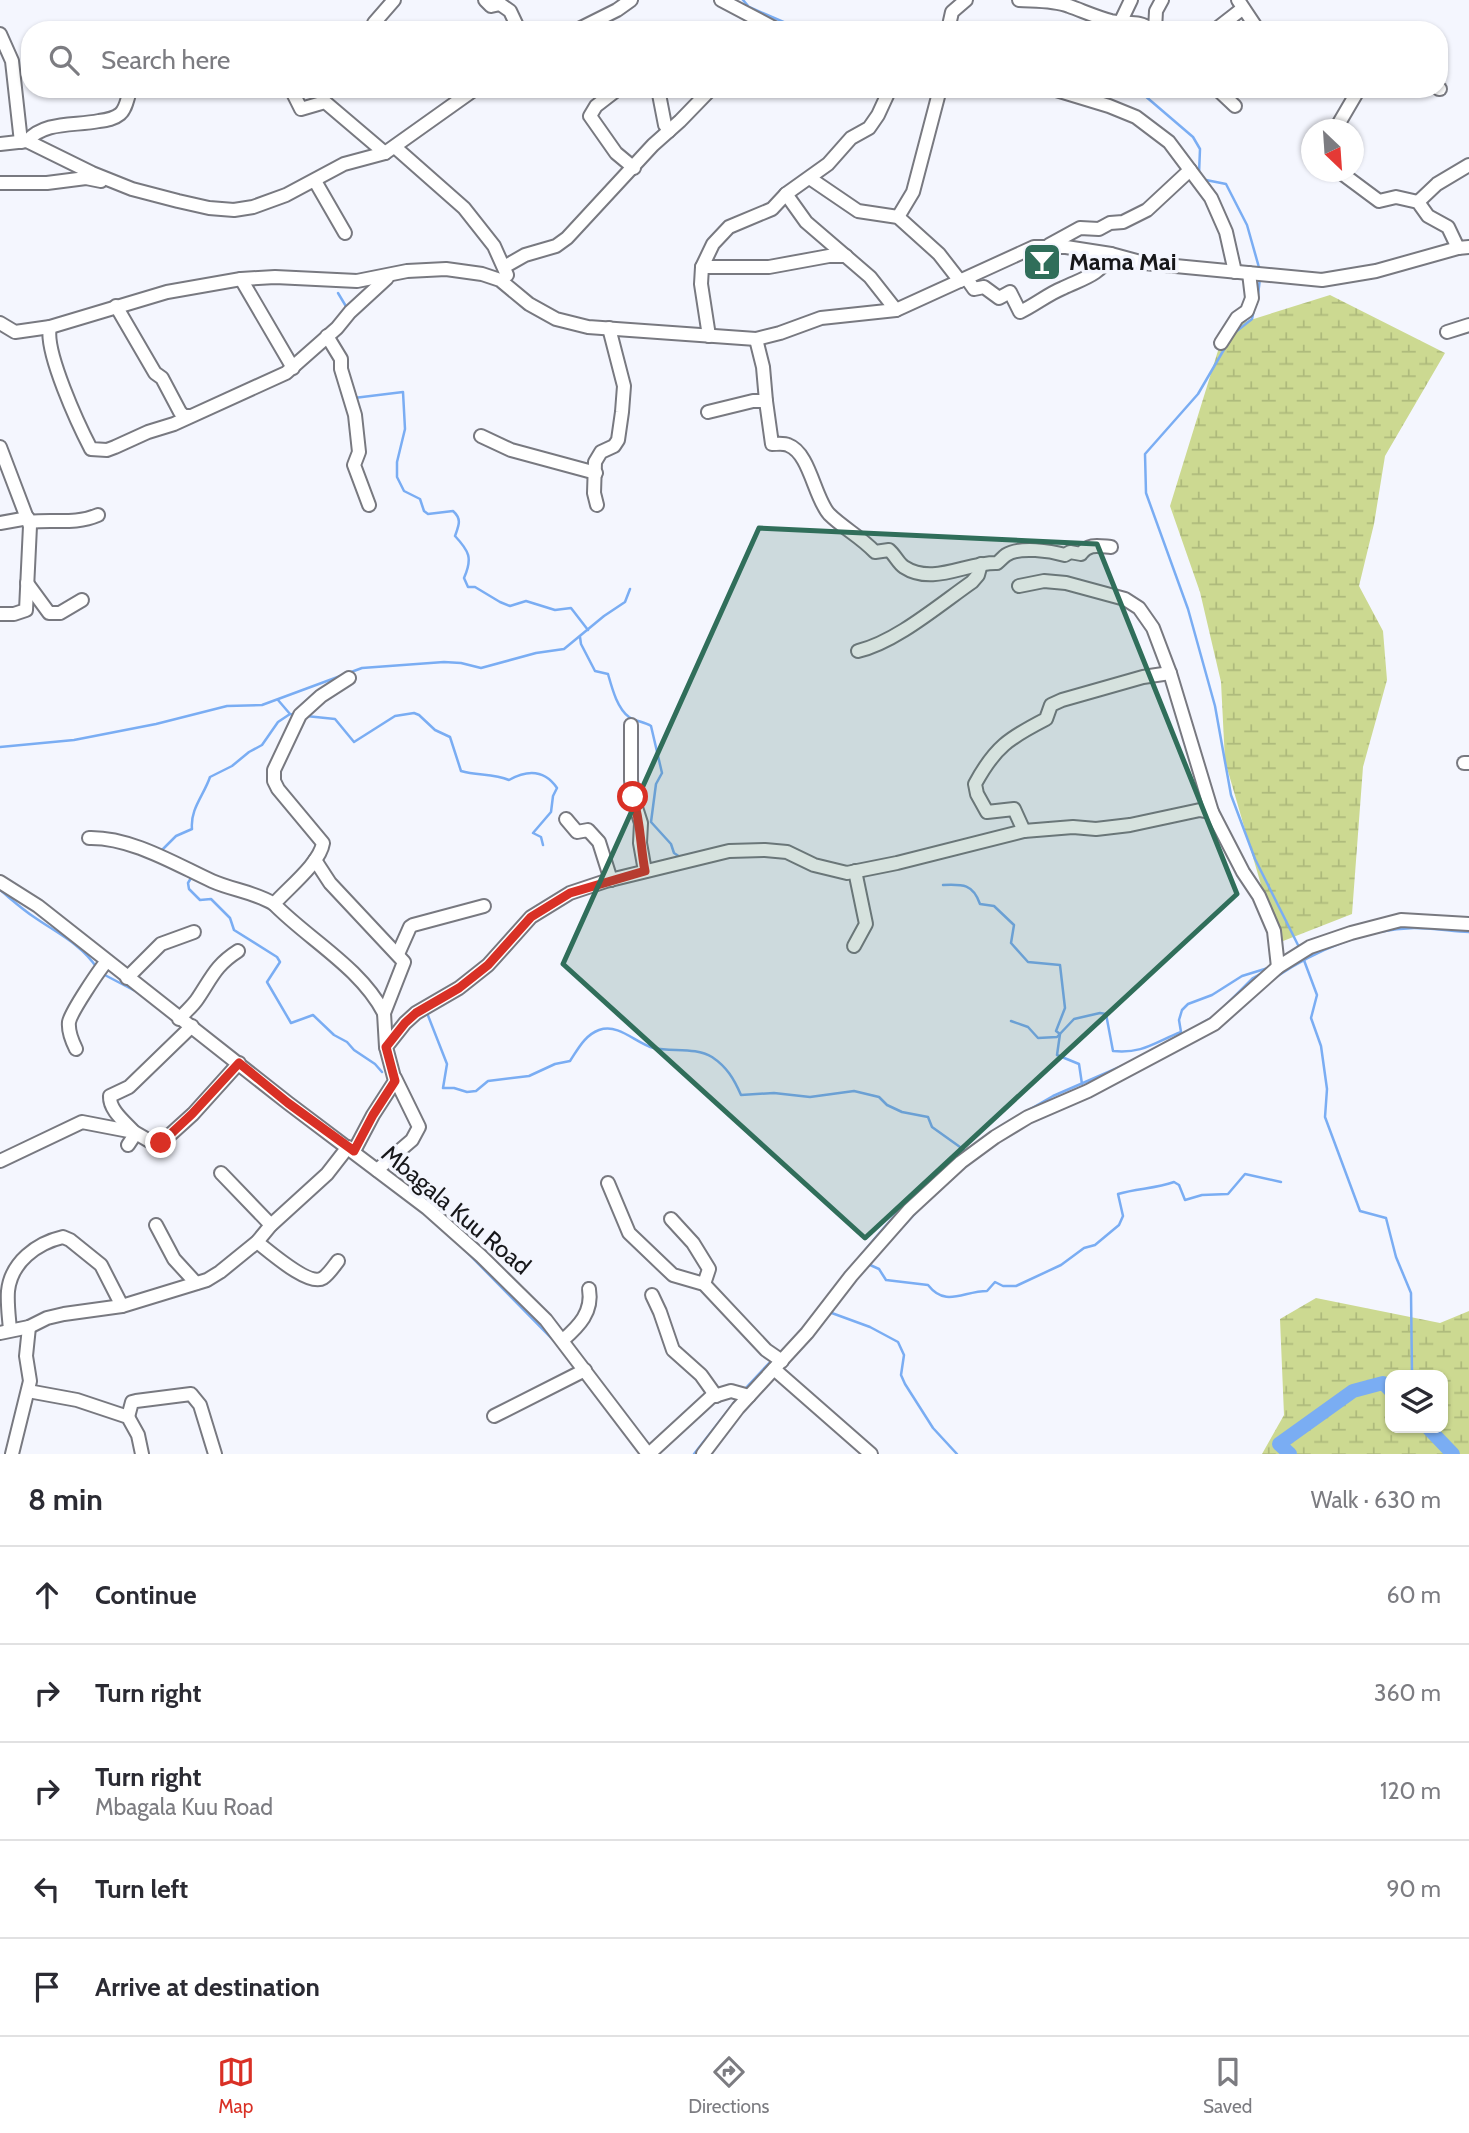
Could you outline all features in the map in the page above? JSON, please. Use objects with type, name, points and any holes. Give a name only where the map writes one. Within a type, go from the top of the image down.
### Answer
[{"type":"street","points":[[376,21],[394,0]]},
{"type":"street","points":[[485,0],[491,6],[500,4],[510,11],[515,21]]},
{"type":"street","points":[[595,21],[631,0]]},
{"type":"street","points":[[720,0],[750,21]]},
{"type":"street","points":[[950,21],[952,12],[966,0]]},
{"type":"street","points":[[1019,0],[1067,5],[1112,21]]},
{"type":"street","points":[[1121,21],[1131,0]]},
{"type":"street","points":[[1155,21],[1156,11],[1162,0]]},
{"type":"street","points":[[1224,21],[1240,5],[1252,21]]},
{"type":"street","points":[[0,34],[12,61],[24,141]]},
{"type":"street","points":[[0,144],[24,141],[49,126],[79,125],[113,119],[125,108],[128,98]]},
{"type":"street","points":[[296,98],[301,109],[325,102],[464,208],[494,246],[514,293]]},
{"type":"street","points":[[0,183],[47,183],[86,178],[209,208],[234,210],[253,207],[286,195],[344,164],[391,151],[463,98]]},
{"type":"street","points":[[606,98],[596,106],[590,116],[616,153],[634,168]]},
{"type":"street","points":[[660,98],[665,125],[669,131]]},
{"type":"street","points":[[504,267],[525,255],[555,246],[566,238],[653,145],[702,98]]},
{"type":"street","points":[[709,336],[701,285],[702,267],[713,244],[729,227],[772,209],[786,194],[811,179],[851,138],[869,128],[886,98]]},
{"type":"street","points":[[898,216],[913,191],[938,98]]},
{"type":"street","points":[[1083,98],[1136,117],[1170,142],[1211,198],[1219,214],[1235,272]]},
{"type":"street","points":[[1227,98],[1235,106]]},
{"type":"street","points":[[1341,119],[1354,98]]},
{"type":"street","points":[[24,141],[125,186]]},
{"type":"street","points":[[1418,201],[1437,184],[1469,165]]},
{"type":"street","points":[[1048,246],[1080,228],[1099,229],[1110,223],[1123,222],[1147,210],[1190,170]]},
{"type":"street","points":[[811,179],[858,211],[898,216],[974,289],[984,286],[999,298],[1010,292],[1020,313],[1063,288],[1094,275],[1105,266],[1111,254]]},
{"type":"street","points":[[315,181],[345,233]]},
{"type":"street","points":[[0,323],[15,332],[50,327],[167,292],[241,279],[275,277],[357,281],[407,271],[435,269],[482,274],[500,280],[529,304],[556,319],[588,327],[756,339],[821,318],[897,310],[1034,247],[1048,246],[1111,254],[1144,263],[1322,280],[1376,271],[1464,247],[1448,227],[1428,216],[1418,201],[1396,197],[1379,201],[1353,182]]},
{"type":"street","points":[[786,194],[806,222],[870,277],[897,310]]},
{"type":"street","points":[[702,267],[769,267],[829,256],[846,256]]},
{"type":"street","points":[[1221,344],[1237,318],[1247,311],[1257,274]]},
{"type":"street","points":[[50,327],[48,336],[52,358],[73,412],[91,449],[107,450],[190,416],[293,368],[390,275]]},
{"type":"street","points":[[241,279],[293,368]]},
{"type":"street","points":[[116,306],[155,373],[162,378],[180,412],[184,416],[190,416]]},
{"type":"street","points":[[1447,332],[1469,325]]},
{"type":"street","points":[[597,505],[594,493],[597,456],[614,446],[618,440],[624,386],[609,328]]},
{"type":"street","points":[[327,336],[341,359],[341,369],[355,415],[359,452],[354,465],[369,505]]},
{"type":"street","points":[[756,339],[763,367],[772,443],[789,445],[799,454],[821,503],[829,514],[865,541],[875,552],[889,550],[902,566],[927,574],[953,572],[998,562],[1008,554],[1049,550],[1065,555],[1070,552],[1081,554],[1091,546],[1111,547]]},
{"type":"street","points":[[708,412],[753,401],[766,401]]},
{"type":"street","points":[[481,436],[512,450],[596,473]]},
{"type":"street","points":[[0,614],[25,611],[31,540],[29,520],[1,456]]},
{"type":"street","points":[[0,523],[53,520],[69,523],[98,515]]},
{"type":"street","points":[[858,651],[874,647],[895,636],[972,582],[976,579],[981,564]]},
{"type":"street","points":[[1019,586],[1044,582],[1066,583],[1133,603],[1153,628],[1171,673],[1212,812],[1243,872],[1259,896],[1274,930],[1278,967]]},
{"type":"street","points":[[27,583],[49,613],[60,613],[82,600]]},
{"type":"street","points":[[1024,831],[1014,809],[987,812],[977,794],[975,784],[996,750],[1046,719],[1051,705],[1062,700],[1143,677],[1171,673]]},
{"type":"street","points":[[274,904],[315,860],[322,850],[323,841],[278,789],[274,781],[274,770],[300,715],[321,696],[349,678]]},
{"type":"street","points":[[631,725],[631,780],[641,823],[640,842],[645,871]]},
{"type":"street","points":[[386,1047],[416,1013],[459,988],[488,965],[531,917],[570,893],[611,880],[729,851],[787,852],[814,866],[836,872],[855,871],[1024,831],[1073,827],[1096,829],[1130,825],[1200,810],[1212,812]]},
{"type":"street","points":[[566,819],[577,832],[588,830],[596,837],[611,880]]},
{"type":"street","points":[[89,838],[104,837],[159,854],[213,881],[274,904],[337,957],[384,1013]]},
{"type":"street","points":[[315,860],[330,883],[403,959],[404,966],[384,1013],[386,1047],[395,1078],[419,1127],[412,1140],[377,1170]]},
{"type":"street","points":[[853,946],[866,929],[855,871]]},
{"type":"street","name":"Mbagala Kuu Road","points":[[0,882],[38,906],[288,1103],[351,1149],[427,1209],[491,1265],[563,1340],[649,1454]]},
{"type":"street","points":[[398,954],[413,925],[484,906]]},
{"type":"street","points":[[703,1454],[909,1210],[961,1163],[995,1137],[1028,1117],[1088,1091],[1214,1024],[1278,967],[1310,947],[1401,920],[1469,924]]},
{"type":"street","points":[[127,978],[161,944],[194,932]]},
{"type":"street","points":[[179,1018],[197,1000],[222,961],[238,951]]},
{"type":"street","points":[[76,1049],[71,1039],[70,1019],[98,971],[107,961]]},
{"type":"street","points":[[192,1026],[128,1087],[108,1099],[117,1115],[134,1132],[153,1143],[161,1143],[239,1063]]},
{"type":"street","points":[[122,1306],[101,1265],[71,1240],[63,1237],[30,1252],[20,1262],[9,1287],[5,1331],[29,1327],[47,1318],[122,1306],[196,1283],[220,1272],[257,1242],[271,1225],[351,1149],[395,1078]]},
{"type":"street","points":[[0,1161],[82,1122],[134,1132]]},
{"type":"street","points":[[128,1145],[134,1132]]},
{"type":"street","points":[[221,1173],[271,1225]]},
{"type":"street","points":[[608,1183],[629,1233],[673,1275],[704,1284],[778,1365],[871,1454]]},
{"type":"street","points":[[671,1219],[693,1243],[709,1269],[704,1284]]},
{"type":"street","points":[[156,1225],[176,1262],[196,1283]]},
{"type":"street","points":[[257,1242],[299,1273],[318,1279],[323,1278],[338,1261]]},
{"type":"street","points":[[563,1340],[589,1310],[589,1289]]},
{"type":"street","points":[[652,1295],[673,1350],[701,1375],[716,1395]]},
{"type":"street","points":[[9,1448],[30,1381],[26,1356],[29,1327]]},
{"type":"street","points":[[494,1416],[585,1370]]},
{"type":"street","points":[[28,1391],[78,1400],[128,1417],[135,1426],[142,1454]]},
{"type":"street","points":[[649,1454],[716,1395],[736,1391],[750,1396]]},
{"type":"street","points":[[128,1417],[132,1402],[191,1394],[200,1405],[215,1454]]},
{"type":"highlighted area","points":[[759,528],[1097,544],[1237,894],[865,1238],[563,964]]},
{"type":"green space","points":[[1330,295],[1445,353],[1385,456],[1374,524],[1359,586],[1383,631],[1387,680],[1363,767],[1352,914],[1278,943],[1225,761],[1221,682],[1200,592],[1170,506],[1225,328]]},
{"type":"green space","points":[[1316,1298],[1440,1323],[1469,1311],[1469,1454],[1262,1454],[1284,1415],[1280,1319]]},
{"type":"waterway","points":[[743,0],[749,7],[781,21]]},
{"type":"waterway","points":[[1148,98],[1193,137],[1200,149],[1199,174]]},
{"type":"waterway","points":[[1201,179],[1226,184],[1247,225],[1260,271]]},
{"type":"waterway","points":[[1258,295],[1260,278]]},
{"type":"waterway","points":[[338,293],[347,308]]},
{"type":"waterway","points":[[1233,334],[1252,319],[1255,305]]},
{"type":"waterway","points":[[1226,346],[1198,394],[1145,454],[1146,493],[1188,609],[1215,706],[1231,795],[1255,859],[1300,949]]},
{"type":"waterway","points":[[354,398],[403,392],[405,429],[397,462],[397,477],[404,491],[420,499],[424,511],[428,514],[453,511],[458,517],[455,536],[468,555],[464,578],[468,587],[475,587],[510,606],[526,601],[555,610],[571,608],[588,630]]},
{"type":"waterway","points":[[0,747],[74,740],[156,724],[227,706],[262,705],[362,668],[444,662],[481,668],[536,653],[564,649],[625,602],[630,589]]},
{"type":"waterway","points":[[580,637],[595,671],[608,674],[621,708],[631,718],[651,726],[662,773],[656,784],[651,822],[680,857]]},
{"type":"waterway","points":[[278,700],[290,714],[296,715]]},
{"type":"waterway","points":[[306,716],[335,719],[354,742],[395,716],[414,713],[435,730],[450,737],[461,771],[509,780],[529,773],[547,777],[557,788],[551,812],[533,833],[541,837],[543,845]]},
{"type":"waterway","points":[[161,851],[176,836],[192,829],[195,809],[210,777],[232,766],[262,745],[278,722],[290,714]]},
{"type":"waterway","points":[[191,878],[189,889],[200,900],[211,899],[230,918],[234,930],[277,957],[280,962],[267,982],[291,1023],[313,1015],[382,1072]]},
{"type":"waterway","points":[[943,885],[966,887],[974,892],[980,904],[994,906],[1014,925],[1011,943],[1028,962],[1060,965],[1065,1008],[1056,1031],[1060,1034],[1057,1055],[1079,1064],[1082,1084]]},
{"type":"waterway","points":[[0,890],[76,946],[97,968]]},
{"type":"waterway","points":[[1276,977],[1324,950],[1377,932],[1414,928],[1469,932]]},
{"type":"waterway","points":[[1302,955],[1317,995],[1311,1018],[1321,1046],[1327,1089],[1325,1117],[1360,1211],[1386,1218],[1396,1257],[1411,1293],[1412,1370]]},
{"type":"waterway","points":[[1011,1021],[1028,1027],[1038,1038],[1057,1037],[1074,1019],[1106,1014],[1113,1051],[1133,1051],[1181,1032],[1179,1020],[1182,1010],[1188,1004],[1212,995],[1242,976],[1268,968]]},
{"type":"waterway","points":[[1222,1009],[1253,978],[1264,972]]},
{"type":"waterway","points":[[101,973],[139,993]]},
{"type":"waterway","points":[[427,1013],[447,1064],[443,1088],[476,1091],[488,1081],[529,1076],[555,1064],[570,1061],[582,1043],[594,1032],[614,1029],[647,1046],[699,1052],[712,1057],[730,1074],[741,1095],[774,1093],[810,1097],[854,1091],[879,1097],[887,1105],[902,1112],[928,1117],[932,1127],[967,1152]]},
{"type":"waterway","points":[[1202,1023],[1215,1016]]},
{"type":"waterway","points":[[1104,1089],[1153,1063]]},
{"type":"waterway","points":[[1027,1111],[1053,1096],[1122,1066]]},
{"type":"waterway","points":[[995,1144],[1019,1129]]},
{"type":"waterway","points":[[857,1260],[909,1201],[945,1169]]},
{"type":"waterway","points":[[868,1264],[879,1269],[886,1280],[928,1285],[941,1296],[955,1297],[987,1291],[995,1282],[1003,1286],[1016,1286],[1061,1265],[1084,1248],[1095,1245],[1119,1225],[1123,1216],[1118,1194],[1174,1182],[1179,1185],[1185,1200],[1202,1195],[1228,1194],[1245,1174],[1281,1182]]},
{"type":"waterway","points":[[899,1231],[921,1207]]},
{"type":"waterway","points":[[460,1245],[558,1345]]},
{"type":"waterway","points":[[829,1312],[870,1327],[898,1342],[904,1355],[901,1375],[905,1384],[933,1428],[957,1454]]},
{"type":"waterway","points":[[792,1341],[806,1325]]},
{"type":"waterway","points":[[743,1391],[772,1360]]},
{"type":"waterway","points":[[1290,1454],[1279,1444],[1353,1391],[1383,1383],[1385,1385]]},
{"type":"waterway","points":[[694,1454],[737,1399]]},
{"type":"waterway","points":[[1433,1433],[1453,1454]]},
{"type":"place","name":"Mama Mai","points":[[1042,262]]},
{"type":"route","points":[[161,1143],[239,1063],[354,1151],[379,1105],[395,1083],[386,1047],[410,1018],[459,988],[488,965],[531,917],[570,893],[645,871],[640,842],[641,823],[633,797]]}]
